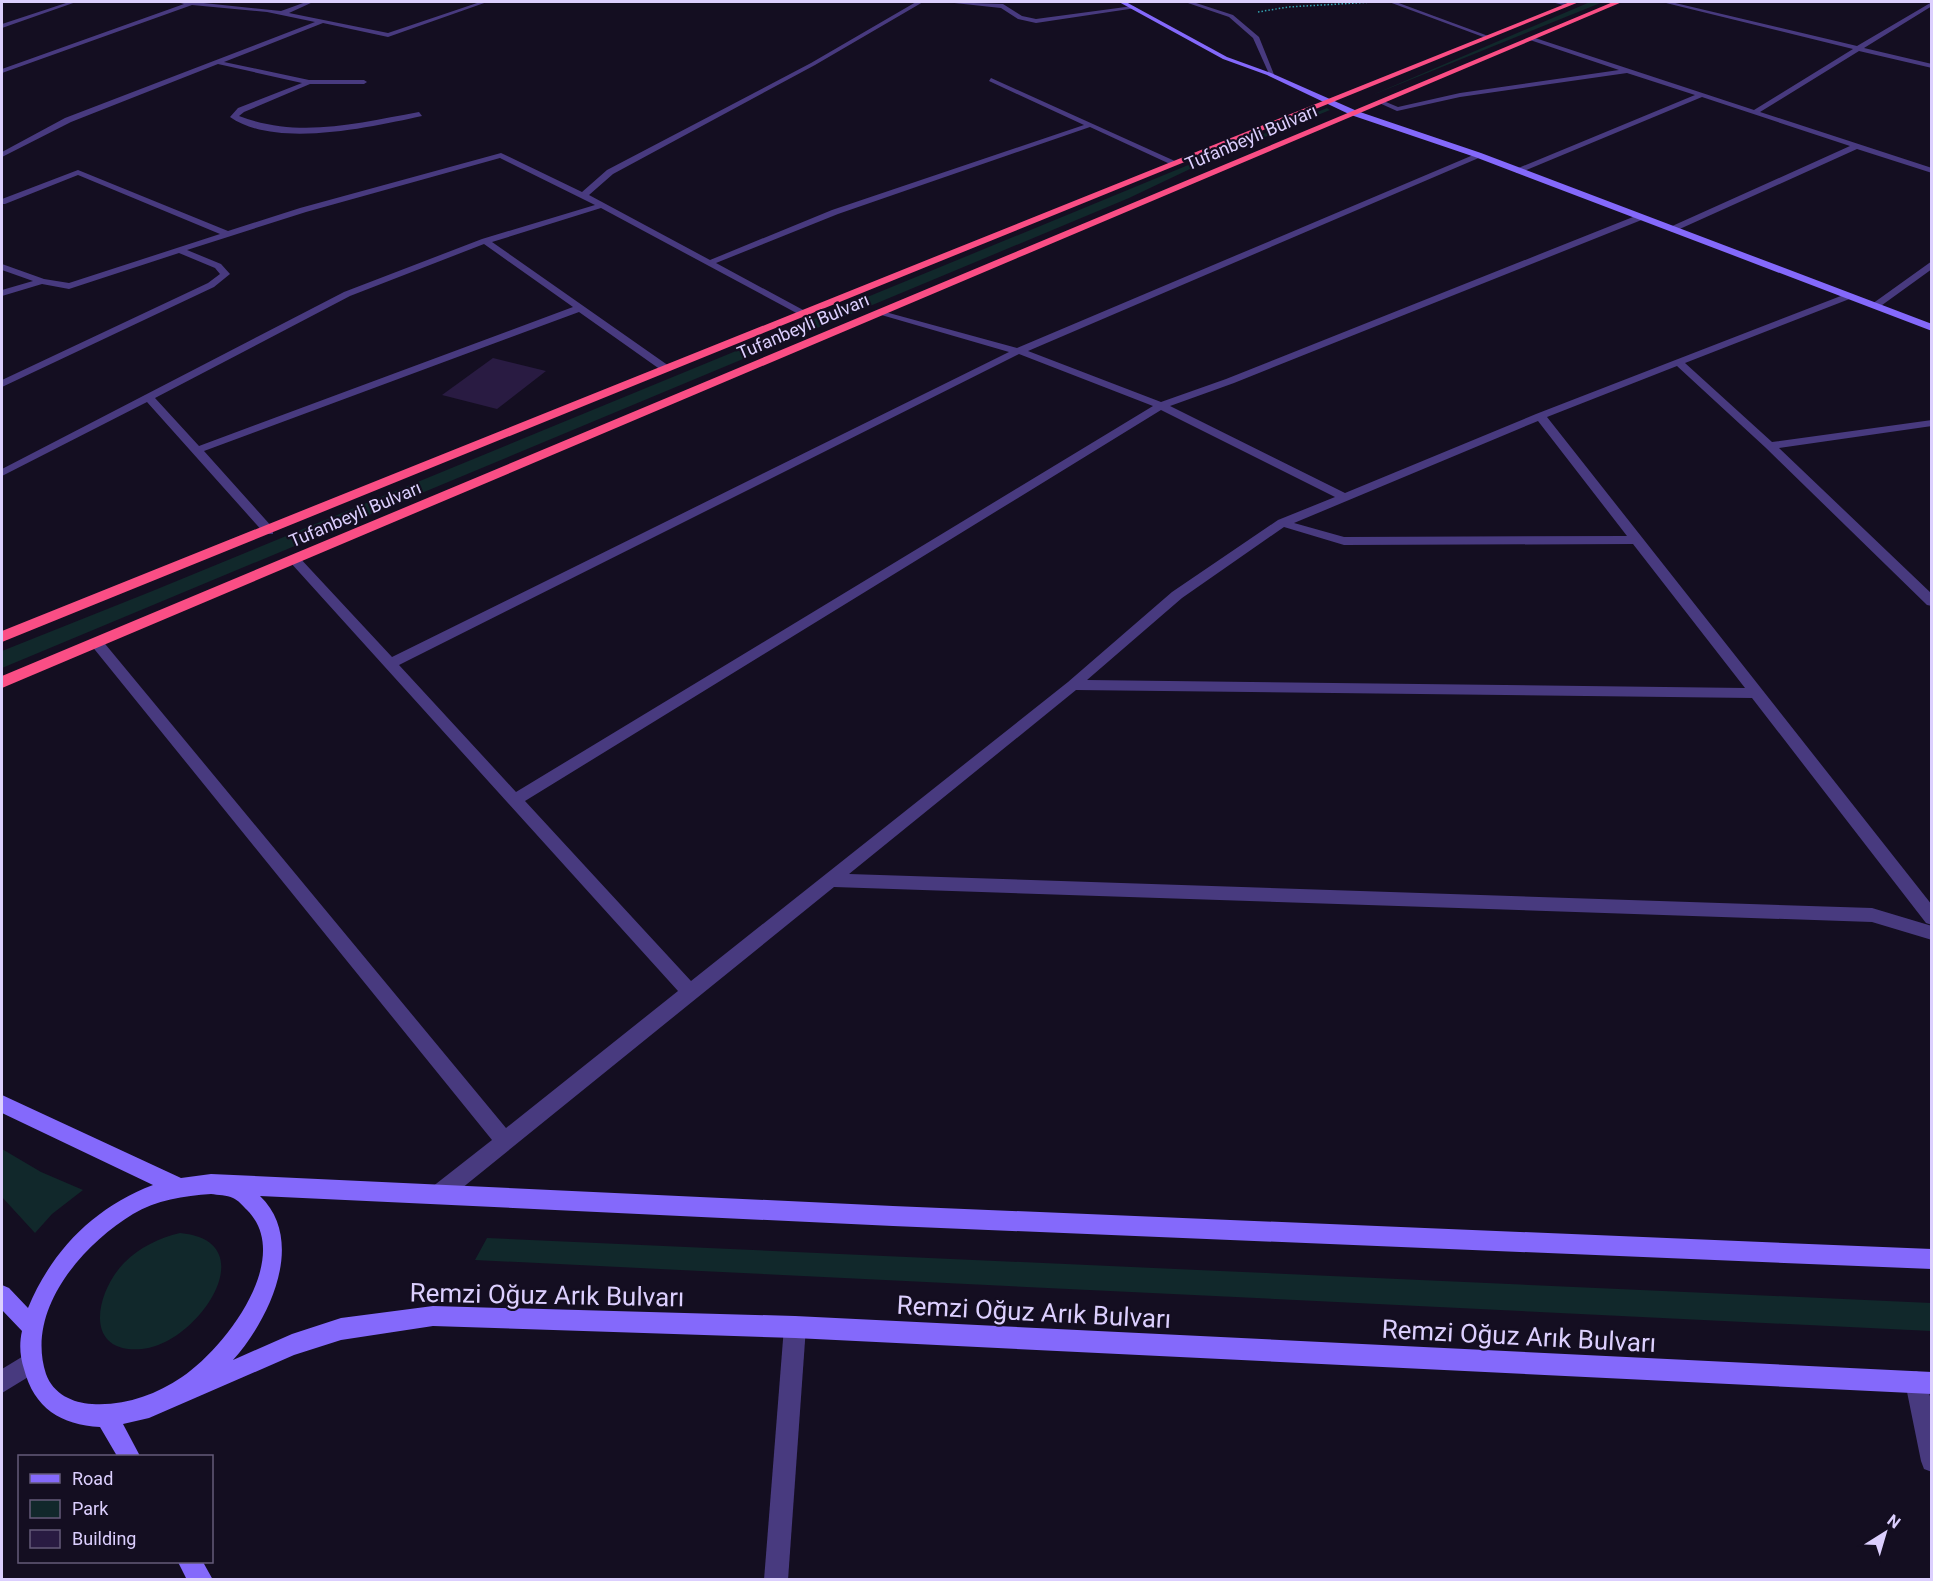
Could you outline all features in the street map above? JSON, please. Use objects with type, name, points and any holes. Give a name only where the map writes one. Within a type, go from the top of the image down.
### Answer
[{"type":"highway","name":"Tufanbeyli Bulvarı","points":[[2,682],[1618,2]]},
{"type":"highway","name":"Tufanbeyli Bulvarı","points":[[2,637],[1571,3]]},
{"type":"main road","points":[[1122,2],[1226,58],[1274,76],[1354,113],[1478,155],[1932,328]]},
{"type":"main road","points":[[2,1104],[177,1186]]},
{"type":"main road","points":[[211,1184],[241,1191],[261,1210],[272,1237],[271,1272],[256,1312],[229,1350],[192,1384],[149,1407],[107,1417],[70,1412],[43,1393],[30,1363],[32,1327],[46,1289],[71,1253],[103,1222],[140,1199],[177,1186],[211,1184],[893,1216],[1932,1259]]},
{"type":"main road","points":[[2,1295],[32,1327]]},
{"type":"main road","name":"Remzi Oğuz Arık Bulvarı","points":[[149,1407],[292,1346],[341,1329],[433,1316],[795,1328],[1924,1383]]},
{"type":"main road","points":[[107,1417],[128,1455]]},
{"type":"main road","points":[[191,1563],[201,1580]]},
{"type":"street","points":[[2,26],[73,2]]},
{"type":"street","points":[[180,2],[281,13],[388,35],[484,2]]},
{"type":"street","points":[[281,13],[310,2]]},
{"type":"street","points":[[583,196],[610,172],[813,64],[920,2]]},
{"type":"street","points":[[948,2],[1003,6],[1020,18],[1036,21],[1133,8]]},
{"type":"street","points":[[1188,2],[1231,16],[1256,37],[1274,76]]},
{"type":"street","points":[[1392,2],[1488,37]]},
{"type":"street","points":[[1554,2],[1571,3]]},
{"type":"street","points":[[1665,2],[1932,66]]},
{"type":"street","points":[[1755,112],[1932,3]]},
{"type":"street","points":[[2,71],[190,4]]},
{"type":"street","points":[[2,15],[22,18]]},
{"type":"street","points":[[2,155],[68,120],[322,21]]},
{"type":"street","points":[[1532,39],[1932,171]]},
{"type":"street","points":[[217,62],[309,82],[364,82]]},
{"type":"street","points":[[1381,102],[1397,109],[1460,95],[1629,71]]},
{"type":"street","points":[[991,80],[1173,162]]},
{"type":"street","points":[[309,82],[241,110],[234,117],[251,126],[275,132],[310,132],[419,114]]},
{"type":"street","points":[[1519,171],[1702,95]]},
{"type":"street","points":[[709,263],[835,212],[1090,125]]},
{"type":"street","points":[[1673,230],[1857,146]]},
{"type":"street","points":[[2,267],[42,281],[69,286],[303,210],[501,155],[602,205],[802,313]]},
{"type":"street","points":[[390,664],[1018,351],[1478,155]]},
{"type":"street","points":[[3,200],[78,172],[229,235]]},
{"type":"street","points":[[2,473],[347,294],[485,242],[602,205]]},
{"type":"street","points":[[515,800],[1161,406],[1251,373],[1641,217]]},
{"type":"street","points":[[485,242],[666,368]]},
{"type":"street","points":[[2,384],[211,285],[225,274],[218,266],[181,251]]},
{"type":"street","points":[[1875,306],[1932,264]]},
{"type":"street","points":[[2,293],[42,281]]},
{"type":"street","points":[[439,1194],[1073,685],[1177,595],[1282,523],[1540,416],[1849,296]]},
{"type":"street","points":[[197,450],[580,308]]},
{"type":"street","points":[[881,312],[1018,351],[1161,406],[1344,497]]},
{"type":"street","points":[[1678,362],[1770,446],[1932,602]]},
{"type":"street","points":[[149,397],[269,531]]},
{"type":"street","points":[[1540,416],[1932,918]]},
{"type":"street","points":[[1770,446],[1932,423]]},
{"type":"street","points":[[1282,523],[1344,540],[1637,540]]},
{"type":"street","points":[[294,559],[692,993]]},
{"type":"street","points":[[96,642],[505,1141]]},
{"type":"street","points":[[1073,685],[1756,693]]},
{"type":"street","points":[[832,880],[1872,915],[1932,933]]},
{"type":"street","points":[[776,1580],[795,1328]]},
{"type":"street","points":[[2,1382],[30,1363]]},
{"type":"street","points":[[1924,1383],[1932,1461]]},
{"type":"path","points":[[1231,16],[1288,7],[1377,2]]},
{"type":"green space","points":[[1590,2],[1603,2],[1370,96]]},
{"type":"green space","points":[[1327,108],[1330,110],[1209,160],[1129,198],[2,668],[2,651]]},
{"type":"green space","points":[[2,1149],[41,1172],[83,1190],[52,1214],[35,1233],[2,1197]]},
{"type":"green space","points":[[180,1233],[206,1240],[219,1254],[221,1272],[215,1292],[202,1312],[184,1330],[163,1343],[142,1349],[123,1348],[110,1342],[103,1332],[100,1319],[102,1304],[114,1275],[130,1257],[143,1248],[157,1240]]},
{"type":"green space","points":[[487,1238],[1931,1303],[1931,1331],[475,1260]]},
{"type":"building","points":[[493,358],[546,371],[497,409],[442,395]]}]
